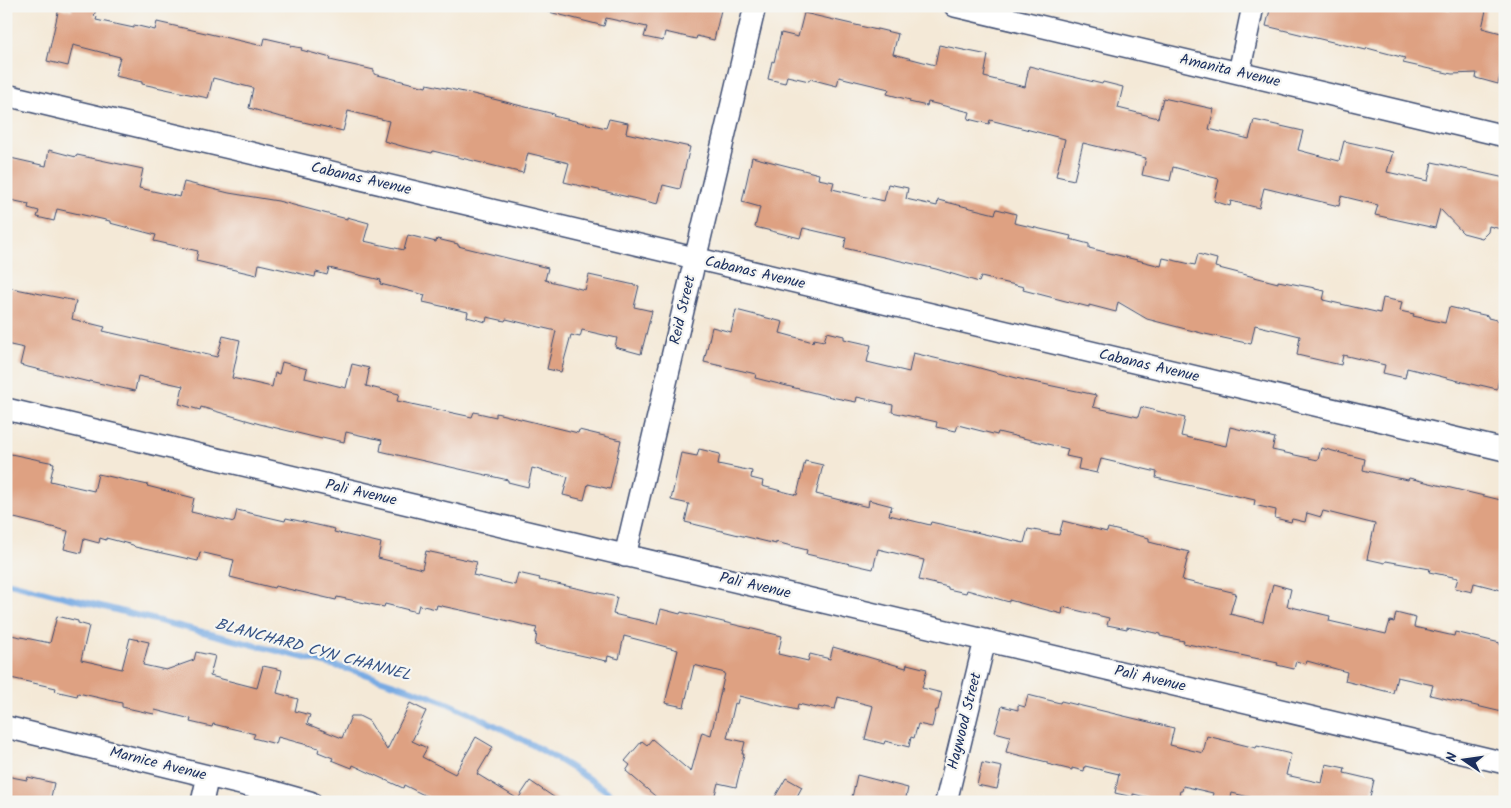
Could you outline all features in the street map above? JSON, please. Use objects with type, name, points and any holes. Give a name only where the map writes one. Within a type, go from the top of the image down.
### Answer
[{"type":"street","name":"Reid Street","points":[[625,556],[755,6]]},
{"type":"street","name":"Amanita Avenue","points":[[954,6],[1505,136]]},
{"type":"street","points":[[1239,73],[1253,6]]},
{"type":"street","name":"Cabanas Avenue","points":[[6,95],[1505,450]]},
{"type":"street","name":"Pali Avenue","points":[[6,409],[1505,763]]},
{"type":"street","name":"Haywood Street","points":[[946,802],[985,640]]},
{"type":"street","name":"Marnice Avenue","points":[[6,727],[310,802]]},
{"type":"street","points":[[202,802],[208,776]]},
{"type":"building","points":[[73,6],[97,6],[94,16],[97,17],[96,20],[134,28],[134,25],[155,30],[157,22],[263,46],[265,38],[291,44],[290,46],[302,48],[301,50],[331,58],[330,60],[374,70],[374,74],[426,87],[427,84],[473,94],[554,114],[553,116],[606,128],[609,119],[628,123],[626,133],[690,147],[680,189],[663,185],[658,204],[564,182],[569,163],[528,153],[523,173],[433,151],[432,153],[405,147],[384,141],[389,121],[348,111],[343,131],[249,108],[253,88],[213,78],[208,98],[142,84],[142,82],[115,76],[120,57],[73,45],[68,66],[47,61],[59,8],[72,11]]},
{"type":"building","points":[[550,6],[707,6],[721,10],[714,40],[697,36],[696,39],[665,32],[663,41],[644,37],[647,27],[606,18],[604,26],[549,12]]},
{"type":"building","points":[[1271,6],[1434,6],[1450,10],[1451,6],[1487,6],[1482,28],[1505,34],[1505,69],[1502,68],[1498,84],[1476,78],[1477,73],[1452,74],[1403,63],[1405,58],[1266,26]]},
{"type":"building","points":[[804,13],[898,34],[893,54],[935,65],[939,45],[988,55],[984,77],[1025,87],[1029,66],[1102,84],[1103,82],[1123,87],[1118,108],[1158,118],[1163,98],[1214,109],[1209,129],[1249,139],[1254,120],[1303,131],[1298,150],[1339,161],[1344,141],[1393,152],[1387,172],[1428,181],[1432,162],[1505,178],[1505,230],[1489,226],[1488,232],[1482,238],[1463,233],[1440,209],[1435,228],[1375,215],[1378,205],[1341,196],[1339,206],[1264,188],[1259,208],[1231,201],[1230,206],[1214,201],[1219,179],[1173,167],[1170,181],[1142,175],[1146,158],[1083,143],[1074,180],[1056,176],[1065,139],[990,120],[989,124],[968,119],[970,112],[928,102],[927,106],[909,102],[910,100],[887,94],[889,89],[839,77],[837,86],[810,79],[809,81],[787,76],[785,83],[768,79],[781,33],[798,37]]},
{"type":"building","points":[[49,150],[76,157],[77,155],[143,169],[139,188],[180,197],[184,182],[229,193],[278,201],[369,223],[364,241],[404,250],[408,235],[436,242],[437,239],[548,268],[545,280],[585,290],[589,275],[639,286],[634,307],[652,311],[641,354],[615,347],[617,338],[582,330],[580,337],[571,335],[561,372],[547,369],[556,331],[506,319],[505,321],[487,317],[486,322],[467,317],[468,312],[423,302],[425,295],[380,284],[381,280],[329,268],[327,275],[316,272],[315,277],[259,264],[257,275],[196,261],[198,251],[154,241],[156,235],[110,223],[110,221],[57,209],[54,221],[37,217],[39,211],[28,208],[29,204],[6,199],[6,157],[46,166]]},
{"type":"building","points":[[752,157],[819,174],[818,179],[834,182],[832,189],[884,201],[888,184],[908,188],[906,199],[937,206],[938,200],[995,214],[997,209],[1016,214],[1014,223],[1071,236],[1070,239],[1089,244],[1089,248],[1161,266],[1163,258],[1195,265],[1198,254],[1217,259],[1215,267],[1278,283],[1278,281],[1315,288],[1325,291],[1323,300],[1380,313],[1383,298],[1402,302],[1400,311],[1445,323],[1449,307],[1488,316],[1488,318],[1505,322],[1505,375],[1500,374],[1497,389],[1407,368],[1405,378],[1383,373],[1385,365],[1343,355],[1341,365],[1297,355],[1300,336],[1255,325],[1251,344],[1147,319],[1118,302],[1116,312],[1089,305],[1089,307],[1023,290],[1024,287],[981,277],[979,282],[936,269],[844,248],[846,238],[803,228],[800,238],[755,227],[760,207],[742,202]]},
{"type":"building","points":[[6,287],[76,301],[72,319],[105,327],[103,331],[217,357],[223,336],[240,340],[232,378],[272,387],[275,373],[279,374],[282,362],[307,369],[305,378],[346,388],[352,364],[369,368],[366,386],[399,394],[397,401],[472,417],[474,412],[496,417],[496,413],[578,433],[579,430],[621,440],[610,489],[588,484],[584,500],[563,495],[568,477],[532,468],[528,487],[508,482],[508,480],[380,451],[382,440],[346,432],[344,442],[322,437],[322,439],[201,407],[200,410],[179,404],[183,386],[138,376],[135,391],[20,365],[24,348],[6,344]]},
{"type":"building","points":[[736,310],[783,322],[780,333],[813,342],[814,339],[824,341],[827,332],[844,336],[844,339],[871,345],[867,362],[909,372],[913,353],[961,363],[1024,380],[1096,395],[1093,407],[1138,417],[1141,407],[1185,418],[1181,436],[1226,446],[1230,427],[1275,438],[1272,450],[1318,460],[1321,448],[1365,459],[1363,470],[1408,480],[1409,478],[1505,501],[1505,591],[1474,583],[1472,592],[1455,588],[1458,578],[1429,572],[1430,569],[1367,559],[1375,524],[1323,511],[1321,517],[1307,513],[1305,522],[1292,519],[1291,522],[1275,518],[1276,510],[1254,505],[1255,500],[1156,478],[1157,472],[1101,459],[1097,473],[1078,469],[1080,459],[1066,456],[1068,449],[998,432],[997,435],[958,425],[956,431],[936,427],[937,422],[892,412],[893,405],[857,397],[856,402],[831,397],[755,378],[756,374],[704,362],[712,327],[731,332]]},
{"type":"building","points":[[699,449],[720,454],[718,464],[752,471],[751,478],[763,481],[762,486],[797,495],[805,461],[823,465],[816,494],[868,507],[869,500],[892,506],[889,515],[930,525],[931,522],[1024,543],[1028,529],[1059,535],[1063,521],[1107,532],[1108,528],[1149,538],[1149,542],[1189,552],[1182,580],[1236,593],[1230,614],[1263,622],[1273,584],[1291,589],[1287,606],[1330,616],[1329,621],[1386,634],[1390,621],[1394,622],[1396,613],[1416,618],[1414,627],[1454,636],[1455,632],[1500,643],[1500,645],[1505,646],[1505,703],[1502,712],[1430,695],[1433,685],[1397,677],[1393,693],[1345,681],[1347,672],[1307,661],[1306,664],[1296,661],[1294,669],[1277,665],[1278,663],[1183,643],[1184,641],[1160,636],[1160,634],[1107,625],[1109,618],[1063,607],[1062,614],[967,590],[966,593],[948,589],[948,587],[919,580],[924,560],[878,549],[873,569],[806,554],[807,550],[776,542],[776,544],[685,522],[689,504],[671,500],[681,453],[697,456]]},
{"type":"building","points":[[6,453],[54,463],[50,481],[94,491],[98,474],[194,498],[191,512],[234,522],[237,510],[285,521],[286,518],[335,529],[334,532],[381,543],[378,558],[422,569],[426,551],[477,562],[473,575],[515,585],[518,573],[540,578],[539,580],[617,597],[613,614],[657,624],[661,609],[782,636],[778,654],[808,661],[810,654],[830,659],[833,647],[906,668],[907,664],[927,669],[922,688],[942,693],[938,710],[936,710],[932,727],[918,724],[914,738],[911,737],[909,747],[885,741],[884,744],[865,739],[873,706],[838,697],[835,709],[816,708],[798,704],[797,710],[739,696],[737,704],[735,703],[727,738],[745,742],[736,787],[718,783],[713,802],[662,802],[626,771],[630,765],[625,761],[642,741],[647,745],[652,739],[691,772],[702,732],[711,735],[725,673],[694,665],[684,707],[665,703],[678,650],[624,636],[619,659],[608,656],[607,661],[535,645],[537,628],[484,615],[437,605],[436,609],[419,605],[417,612],[385,604],[384,607],[337,597],[336,600],[230,577],[234,560],[200,552],[198,561],[135,547],[106,538],[106,540],[100,538],[99,543],[84,539],[81,553],[64,549],[68,531],[6,516]]},
{"type":"building","points":[[57,616],[89,626],[81,660],[122,669],[130,638],[149,642],[143,665],[166,670],[194,660],[196,652],[215,656],[210,676],[257,688],[263,666],[282,670],[277,693],[298,699],[295,711],[310,715],[307,724],[342,738],[351,716],[359,716],[369,721],[387,750],[410,703],[426,711],[412,741],[427,748],[422,757],[455,774],[476,737],[493,747],[477,774],[518,799],[530,781],[561,802],[438,802],[404,785],[403,788],[353,765],[352,768],[332,760],[333,758],[318,752],[319,748],[278,737],[276,744],[253,738],[255,734],[213,724],[212,727],[190,722],[191,719],[155,710],[154,714],[122,707],[122,703],[78,693],[77,696],[55,691],[56,688],[6,677],[6,634],[50,643]]},
{"type":"building","points":[[1028,695],[1174,728],[1170,745],[1203,753],[1207,736],[1291,754],[1286,775],[1322,783],[1326,764],[1345,768],[1344,773],[1374,780],[1369,802],[1270,802],[1232,793],[1230,802],[1211,802],[1213,793],[1183,786],[1177,802],[1167,802],[1133,794],[1133,797],[1115,793],[1119,774],[1085,766],[1084,771],[1072,768],[1072,770],[1006,752],[1010,736],[995,732],[1002,706],[1018,710],[1018,705],[1025,707]]},
{"type":"building","points":[[982,763],[1002,767],[997,789],[977,785]]},
{"type":"building","points":[[857,775],[908,788],[905,802],[851,802]]},
{"type":"building","points":[[6,776],[27,780],[28,777],[54,783],[50,802],[6,802]]},
{"type":"building","points":[[786,778],[802,787],[794,802],[772,802]]},
{"type":"waterway","name":"BLANCHARD CYN CHANNEL","points":[[6,582],[348,669],[412,690],[449,704],[516,736],[581,774],[622,802]]}]
